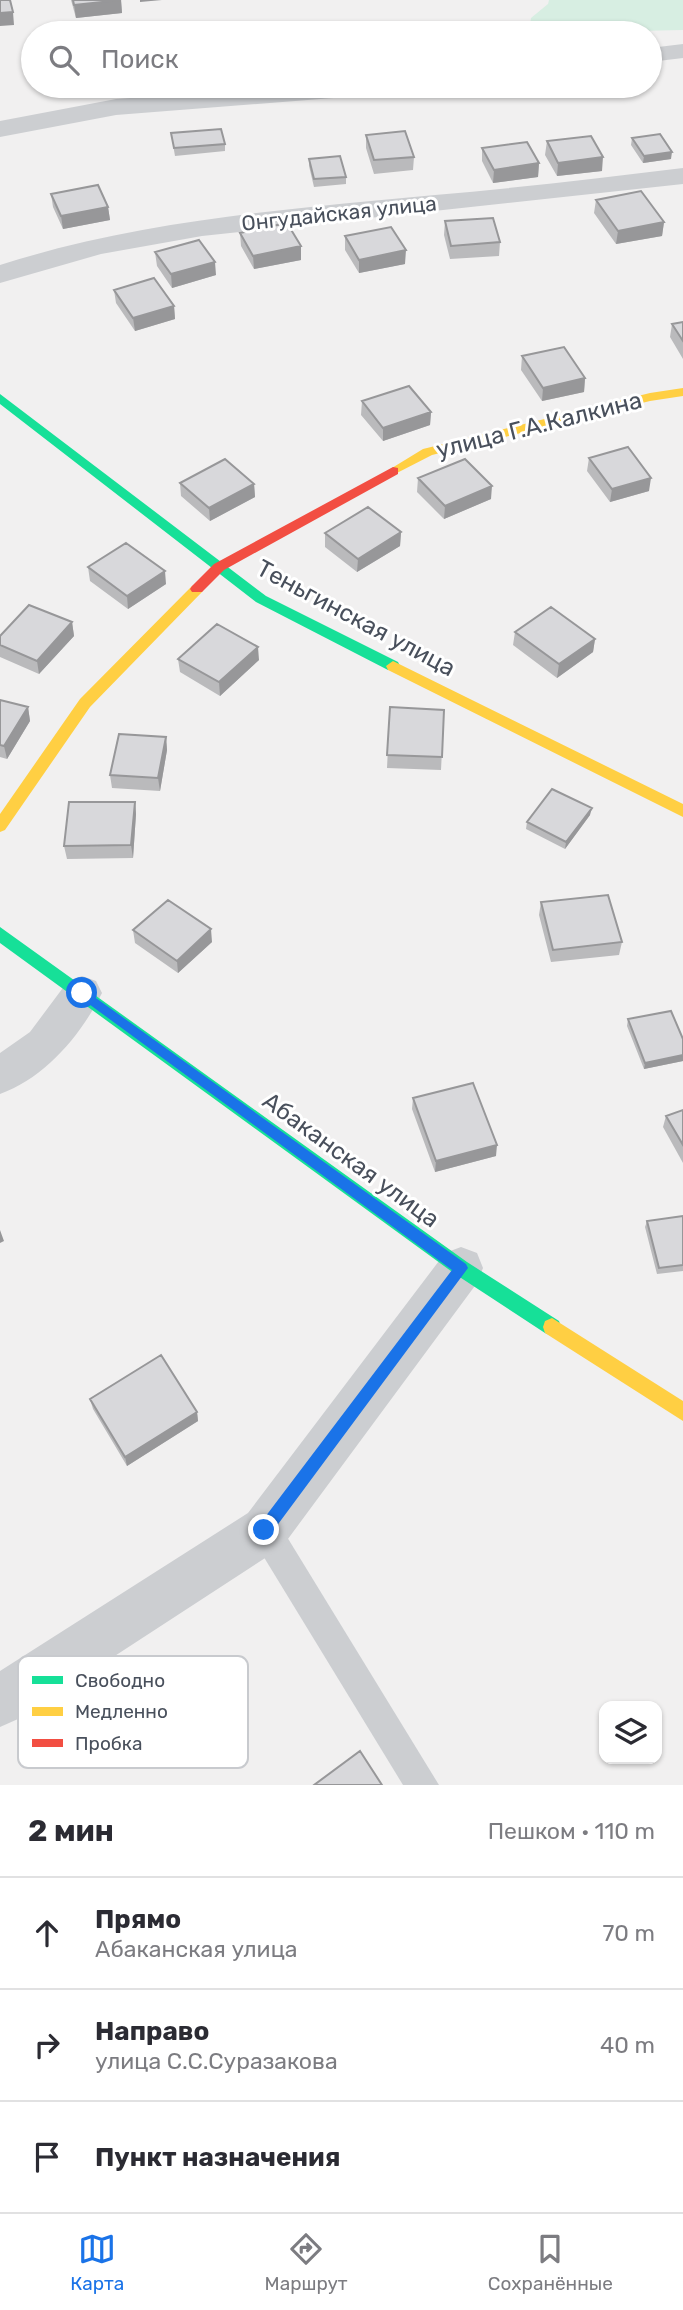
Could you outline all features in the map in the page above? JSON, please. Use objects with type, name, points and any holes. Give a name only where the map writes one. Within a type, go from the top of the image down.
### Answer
[{"type":"street","points":[[662,54],[683,51]]},
{"type":"street","points":[[0,129],[116,107],[231,98]]},
{"type":"street","name":"Онгудайская улица","points":[[0,274],[107,243],[269,218],[521,196],[683,176]]},
{"type":"street","name":"улица Г.А.Калкина","points":[[0,826],[85,703],[219,567],[428,452],[650,397],[683,392]]},
{"type":"street","name":"Теньгинская улица","points":[[0,398],[261,599],[683,811]]},
{"type":"street","name":"Абаканская улица","points":[[0,934],[461,1268],[683,1412]]},
{"type":"street","points":[[0,1076],[44,1044],[82,993]]},
{"type":"street","points":[[69,1656],[264,1530],[461,1268]]},
{"type":"street","points":[[0,1701],[18,1689]]},
{"type":"lane","points":[[264,1530],[422,1785]]},
{"type":"green space","points":[[549,0],[683,0],[683,30],[662,30],[662,21],[531,21]]},
{"type":"building","points":[[0,0],[10,0],[13,12],[0,13]]},
{"type":"building","points":[[73,0],[121,0],[74,5]]},
{"type":"building","points":[[221,129],[225,144],[174,148],[171,133]]},
{"type":"building","points":[[405,131],[414,157],[374,160],[366,135]]},
{"type":"building","points":[[660,134],[672,152],[644,156],[632,138]]},
{"type":"building","points":[[591,136],[603,157],[558,163],[547,141]]},
{"type":"building","points":[[527,142],[539,163],[494,170],[482,148]]},
{"type":"building","points":[[340,156],[346,177],[314,179],[309,159]]},
{"type":"building","points":[[98,185],[108,207],[61,216],[51,194]]},
{"type":"building","points":[[641,191],[664,222],[618,231],[596,200]]},
{"type":"building","points":[[493,218],[500,242],[451,246],[445,221]]},
{"type":"building","points":[[287,223],[301,246],[253,256],[240,233]]},
{"type":"building","points":[[391,227],[406,250],[359,260],[345,236]]},
{"type":"building","points":[[199,240],[215,262],[171,274],[155,252]]},
{"type":"building","points":[[154,278],[174,306],[133,318],[114,290]]},
{"type":"building","points":[[683,322],[683,341],[672,324]]},
{"type":"building","points":[[564,347],[585,378],[543,388],[522,356]]},
{"type":"building","points":[[409,386],[431,412],[383,428],[362,401]]},
{"type":"building","points":[[628,447],[651,478],[612,489],[589,458]]},
{"type":"building","points":[[225,459],[254,484],[209,508],[180,483]]},
{"type":"building","points":[[465,459],[492,486],[445,506],[418,478]]},
{"type":"building","points":[[368,507],[401,532],[358,559],[325,533]]},
{"type":"building","points":[[126,543],[165,571],[127,596],[88,567]]},
{"type":"building","points":[[29,605],[72,622],[37,661],[0,645],[0,636]]},
{"type":"building","points":[[551,607],[595,639],[559,664],[515,632]]},
{"type":"building","points":[[217,624],[258,647],[219,682],[178,659]]},
{"type":"building","points":[[0,700],[28,707],[4,746],[0,745]]},
{"type":"building","points":[[390,707],[444,710],[442,757],[387,755]]},
{"type":"building","points":[[119,734],[166,737],[158,778],[110,775]]},
{"type":"building","points":[[552,789],[592,808],[566,842],[527,822]]},
{"type":"building","points":[[69,802],[135,802],[131,845],[64,846]]},
{"type":"building","points":[[608,895],[622,942],[553,950],[541,902]]},
{"type":"building","points":[[168,900],[211,929],[177,961],[133,930]]},
{"type":"building","points":[[671,1011],[683,1039],[683,1055],[645,1063],[628,1019]]},
{"type":"building","points":[[473,1083],[497,1145],[436,1161],[413,1098]]},
{"type":"building","points":[[683,1110],[683,1145],[666,1116]]},
{"type":"building","points":[[683,1216],[683,1265],[659,1268],[647,1221]]},
{"type":"building","points":[[161,1355],[197,1412],[125,1457],[90,1399]]},
{"type":"building","points":[[360,1751],[382,1785],[314,1785]]},
{"type":"traffic: fast","points":[[0,398],[261,599],[393,666]]},
{"type":"traffic: fast","points":[[0,934],[461,1268],[552,1327]]},
{"type":"traffic: slow","points":[[393,471],[428,452],[650,397],[683,392]]},
{"type":"traffic: slow","points":[[0,826],[85,703],[197,589]]},
{"type":"traffic: slow","points":[[393,666],[683,811]]},
{"type":"traffic: slow","points":[[552,1327],[683,1412]]},
{"type":"traffic: jam","points":[[197,589],[219,567],[393,471]]},
{"type":"route","points":[[82,993],[461,1268],[264,1530]]}]
